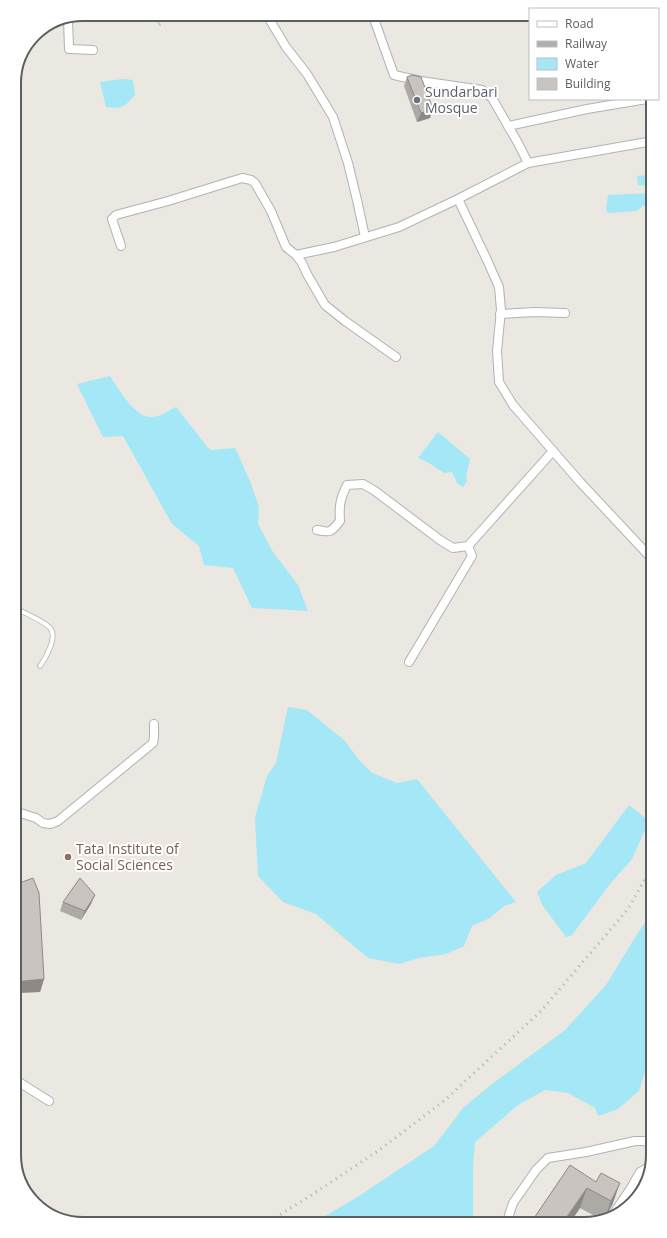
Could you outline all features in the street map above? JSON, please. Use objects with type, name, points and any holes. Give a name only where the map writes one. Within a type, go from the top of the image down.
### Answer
[{"type":"street","points":[[270,21],[286,47],[307,74],[333,117],[348,163],[365,237]]},
{"type":"street","points":[[375,21],[394,75],[421,81],[482,90],[492,98],[528,163]]},
{"type":"street","points":[[68,23],[69,49],[93,50]]},
{"type":"street","points":[[508,126],[587,109],[641,100]]},
{"type":"street","points":[[296,255],[334,247],[399,227],[528,163],[646,142]]},
{"type":"street","points":[[121,246],[112,219],[116,215],[168,202],[242,178],[251,180],[255,183],[271,211],[286,247],[296,255],[302,263],[325,305],[351,326],[396,357]]},
{"type":"street","points":[[458,199],[499,287],[500,314],[497,351],[499,382],[512,405],[646,552]]},
{"type":"street","points":[[500,314],[535,312],[565,313]]},
{"type":"street","points":[[317,530],[327,532],[333,530],[340,521],[339,506],[347,485],[363,484],[375,491],[440,540],[454,548],[468,546],[553,451]]},
{"type":"street","points":[[409,662],[472,556],[468,546]]},
{"type":"street","points":[[21,813],[36,818],[43,823],[50,824],[58,821],[153,743],[154,724]]},
{"type":"street","points":[[21,1084],[49,1101]]},
{"type":"street","points":[[508,1217],[513,1203],[536,1170],[548,1158],[586,1152],[635,1141],[646,1142]]},
{"type":"street","points":[[618,1207],[640,1172],[644,1170]]},
{"type":"street","points":[[631,1188],[633,1191]]},
{"type":"lane","points":[[21,611],[51,628],[53,633],[46,658],[40,666]]},
{"type":"path","points":[[157,21],[161,26]]},
{"type":"water","points":[[123,79],[133,80],[135,95],[123,106],[116,108],[106,107],[100,82]]},
{"type":"water","points":[[646,175],[646,186],[638,185],[637,176]]},
{"type":"water","points":[[646,193],[646,205],[637,211],[608,213],[606,210],[608,195]]},
{"type":"water","points":[[110,376],[128,402],[140,413],[146,416],[156,417],[176,407],[210,450],[235,448],[250,481],[259,507],[258,524],[273,552],[298,585],[308,611],[252,608],[233,568],[204,565],[199,546],[172,524],[123,436],[103,437],[77,384]]},
{"type":"water","points":[[438,432],[470,459],[466,477],[467,481],[463,487],[457,483],[452,472],[444,473],[418,458]]},
{"type":"water","points":[[288,707],[307,710],[344,740],[360,761],[372,773],[397,783],[417,779],[516,902],[504,906],[490,918],[472,926],[464,946],[446,954],[419,958],[399,964],[368,958],[316,914],[283,902],[258,876],[255,817],[267,776],[276,763]]},
{"type":"water","points":[[629,805],[646,819],[646,828],[632,859],[610,884],[572,935],[566,937],[543,906],[537,892],[556,875],[586,863]]},
{"type":"water","points":[[646,921],[646,1068],[639,1091],[618,1109],[598,1116],[595,1108],[568,1093],[545,1090],[518,1105],[475,1142],[473,1166],[473,1217],[324,1217],[359,1196],[434,1146],[463,1108],[492,1084],[565,1030],[606,985]]},
{"type":"building","points":[[412,75],[421,77],[433,109],[421,113],[407,77]]},
{"type":"building","points":[[33,878],[39,893],[44,979],[21,981],[21,882]]},
{"type":"building","points":[[80,878],[95,895],[85,911],[63,902]]},
{"type":"building","points":[[570,1165],[596,1182],[601,1173],[620,1183],[611,1201],[587,1188],[567,1217],[535,1217]]},
{"type":"railway","points":[[276,1217],[378,1151],[445,1100],[541,1011],[628,909],[646,877]]},
{"type":"place","name":"Sundarbari Mosque","points":[[417,100]]},
{"type":"place","name":"Tata Institute of Social Sciences","points":[[68,857]]}]
